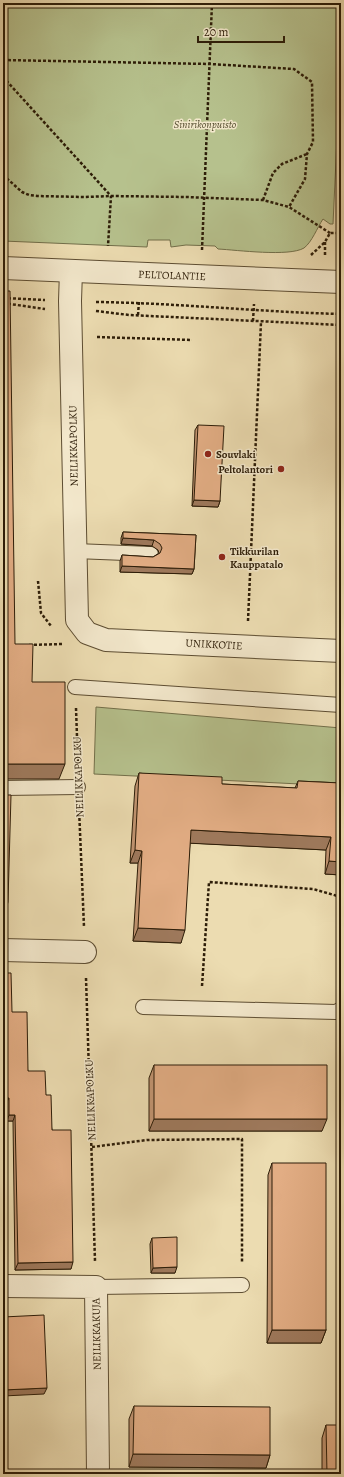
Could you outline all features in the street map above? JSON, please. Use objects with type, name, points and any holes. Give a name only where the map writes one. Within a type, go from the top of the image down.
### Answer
[{"type":"street","name":"PELTOLANTIE","points":[[3,268],[341,282]]},
{"type":"street","name":"NEILIKKAPOLKU","points":[[71,271],[70,301],[77,620],[87,633]]},
{"type":"street","name":"UNIKKOTIE","points":[[87,633],[106,640],[341,651]]},
{"type":"street","points":[[3,950],[85,952]]},
{"type":"street","name":"NEILIKKAKUJA","points":[[3,1286],[96,1287],[98,1474]]},
{"type":"lane","points":[[75,551],[151,554]]},
{"type":"lane","points":[[75,687],[341,704]]},
{"type":"lane","points":[[3,788],[78,787]]},
{"type":"lane","points":[[144,1008],[336,1012],[341,1009]]},
{"type":"lane","points":[[96,1287],[242,1286]]},
{"type":"path","points":[[202,253],[212,3]]},
{"type":"path","points":[[3,60],[210,64],[294,69],[312,82],[312,142],[307,154],[305,179],[289,207]]},
{"type":"path","points":[[3,77],[111,196],[108,252]]},
{"type":"path","points":[[199,127],[207,127]]},
{"type":"path","points":[[263,200],[273,173],[282,164],[307,154]]},
{"type":"path","points":[[3,175],[22,192],[29,195],[84,198],[111,196],[204,197],[263,200],[289,207],[330,233],[341,233]]},
{"type":"path","points":[[309,256],[325,242],[330,233]]},
{"type":"path","points":[[138,315],[139,296]]},
{"type":"path","points":[[3,298],[139,302],[253,310],[341,314]]},
{"type":"path","points":[[253,321],[254,298]]},
{"type":"path","points":[[129,315],[341,325]]},
{"type":"path","points":[[248,625],[262,322]]},
{"type":"path","points":[[97,337],[192,340]]},
{"type":"path","points":[[38,581],[41,613],[55,631]]},
{"type":"path","points":[[26,645],[65,644],[60,638]]},
{"type":"path","name":"NEILIKKAPOLKU","points":[[75,687],[96,1287]]},
{"type":"path","points":[[201,1009],[208,882],[314,889],[341,897]]},
{"type":"path","points":[[91,1147],[146,1140],[242,1139],[242,1286]]},
{"type":"green space","name":"Sinirikonpuisto","points":[[3,3],[341,3],[341,52],[333,224],[330,224],[323,219],[312,239],[304,248],[297,251],[275,253],[218,249],[215,246],[186,245],[171,247],[170,240],[148,240],[147,247],[3,241]]},
{"type":"green space","points":[[96,707],[341,728],[341,786],[94,774]]},
{"type":"building","points":[[3,291],[10,291],[15,644],[33,644],[32,682],[65,682],[65,764],[3,764]]},
{"type":"building","points":[[198,425],[224,426],[220,501],[194,500]]},
{"type":"building","points":[[123,532],[196,535],[194,569],[122,566],[122,555],[153,557],[160,553],[162,548],[160,544],[154,540],[123,538]]},
{"type":"building","points":[[139,773],[222,777],[222,784],[297,788],[298,781],[341,783],[341,862],[329,861],[331,837],[191,830],[185,930],[138,928],[142,851],[135,850]]},
{"type":"building","points":[[3,795],[11,795],[8,902],[3,902]]},
{"type":"building","points":[[3,973],[11,973],[12,1012],[27,1012],[28,1071],[45,1071],[46,1095],[51,1095],[52,1130],[71,1130],[73,1262],[18,1263],[15,1115],[9,1115],[9,1098],[3,1098]]},
{"type":"building","points":[[154,1065],[327,1065],[327,1119],[154,1119]]},
{"type":"building","points":[[272,1163],[326,1163],[326,1330],[272,1330]]},
{"type":"building","points":[[177,1237],[177,1267],[153,1268],[152,1238]]},
{"type":"building","points":[[44,1315],[47,1388],[3,1390],[3,1317]]},
{"type":"building","points":[[134,1406],[270,1407],[270,1455],[133,1454]]},
{"type":"building","points":[[326,1425],[341,1425],[341,1474],[327,1474]]},
{"type":"place","name":"Souvlaki","points":[[208,454]]},
{"type":"place","name":"Peltolantori","points":[[281,469]]},
{"type":"place","name":"Tikkurilan Kauppatalo","points":[[222,557]]}]
